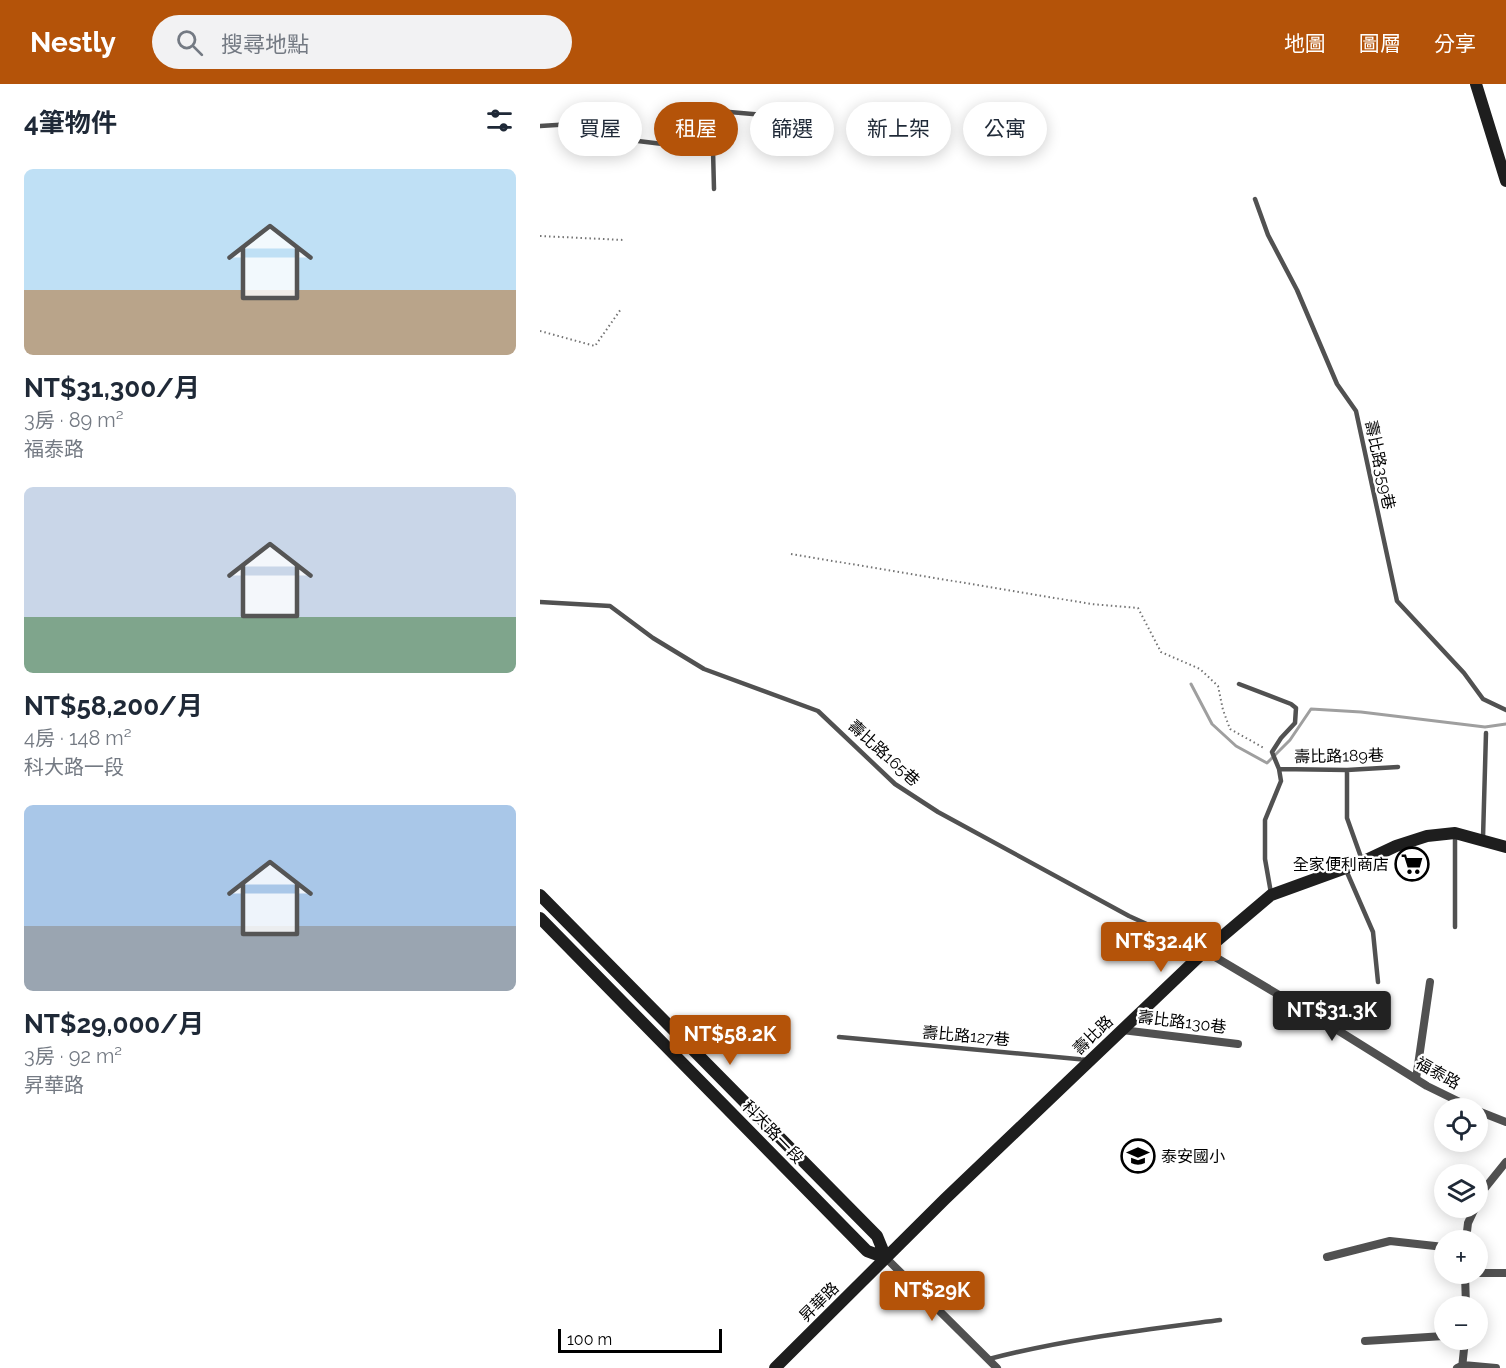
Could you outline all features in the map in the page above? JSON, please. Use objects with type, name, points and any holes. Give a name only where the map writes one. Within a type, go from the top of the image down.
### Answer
[{"type":"main road","points":[[1476,84],[1506,181]]},
{"type":"main road","name":"壽比路","points":[[886,1258],[1205,951],[1271,896],[1427,836],[1455,833],[1506,847]]},
{"type":"main road","points":[[540,895],[877,1236],[886,1258]]},
{"type":"main road","name":"科大路一段","points":[[540,918],[867,1251],[886,1258]]},
{"type":"main road","name":"昇華路","points":[[775,1368],[886,1258]]},
{"type":"street","name":"福泰路","points":[[1205,951],[1416,1079],[1453,1098]]},
{"type":"street","points":[[1416,1079],[1430,982]]},
{"type":"street","name":"壽比路130巷","points":[[1122,1030],[1238,1044]]},
{"type":"street","points":[[1488,1115],[1506,1122]]},
{"type":"street","points":[[1488,1184],[1506,1162]]},
{"type":"street","points":[[1327,1257],[1390,1241],[1434,1247]]},
{"type":"street","points":[[886,1258],[997,1368]]},
{"type":"street","points":[[1488,1273],[1506,1273]]},
{"type":"street","points":[[1365,1341],[1434,1337]]},
{"type":"street","points":[[1464,1350],[1461,1367],[1496,1368]]},
{"type":"lane","points":[[540,126],[546,128],[589,123],[621,139],[654,143]]},
{"type":"lane","points":[[713,156],[714,189]]},
{"type":"lane","name":"壽比路359巷","points":[[1255,199],[1268,235],[1297,290],[1337,384],[1356,411],[1397,602],[1464,673],[1483,699],[1506,710]]},
{"type":"lane","name":"壽比路165巷","points":[[540,602],[610,606],[653,638],[704,669],[818,711],[895,784],[938,812],[1129,916],[1205,951]]},
{"type":"lane","name":"壽比路189巷","points":[[1239,684],[1296,708],[1295,723],[1272,752],[1281,781],[1265,820],[1265,860],[1271,896]]},
{"type":"lane","points":[[1483,841],[1486,733]]},
{"type":"lane","name":"壽比路189巷","points":[[1279,769],[1347,770],[1398,767]]},
{"type":"lane","points":[[1347,770],[1347,818],[1362,862]]},
{"type":"lane","points":[[1455,833],[1455,927]]},
{"type":"lane","points":[[1346,868],[1372,932],[1378,982]]},
{"type":"lane","name":"壽比路127巷","points":[[839,1037],[1091,1060]]},
{"type":"lane","points":[[989,1359],[1025,1350],[1131,1332],[1220,1320]]},
{"type":"path","points":[[540,236],[624,240]]},
{"type":"path","points":[[540,331],[595,346],[621,309]]},
{"type":"path","points":[[791,554],[1091,604],[1138,608],[1161,652],[1200,669],[1218,686],[1230,729],[1272,752]]},
{"type":"waterway","points":[[1191,684],[1212,724],[1236,746],[1267,763],[1290,740],[1311,709],[1361,712],[1485,727],[1506,724]]},
{"type":"place","name":"全家便利商店","points":[[1412,864]]},
{"type":"place","name":"泰安國小","points":[[1138,1156]]}]
